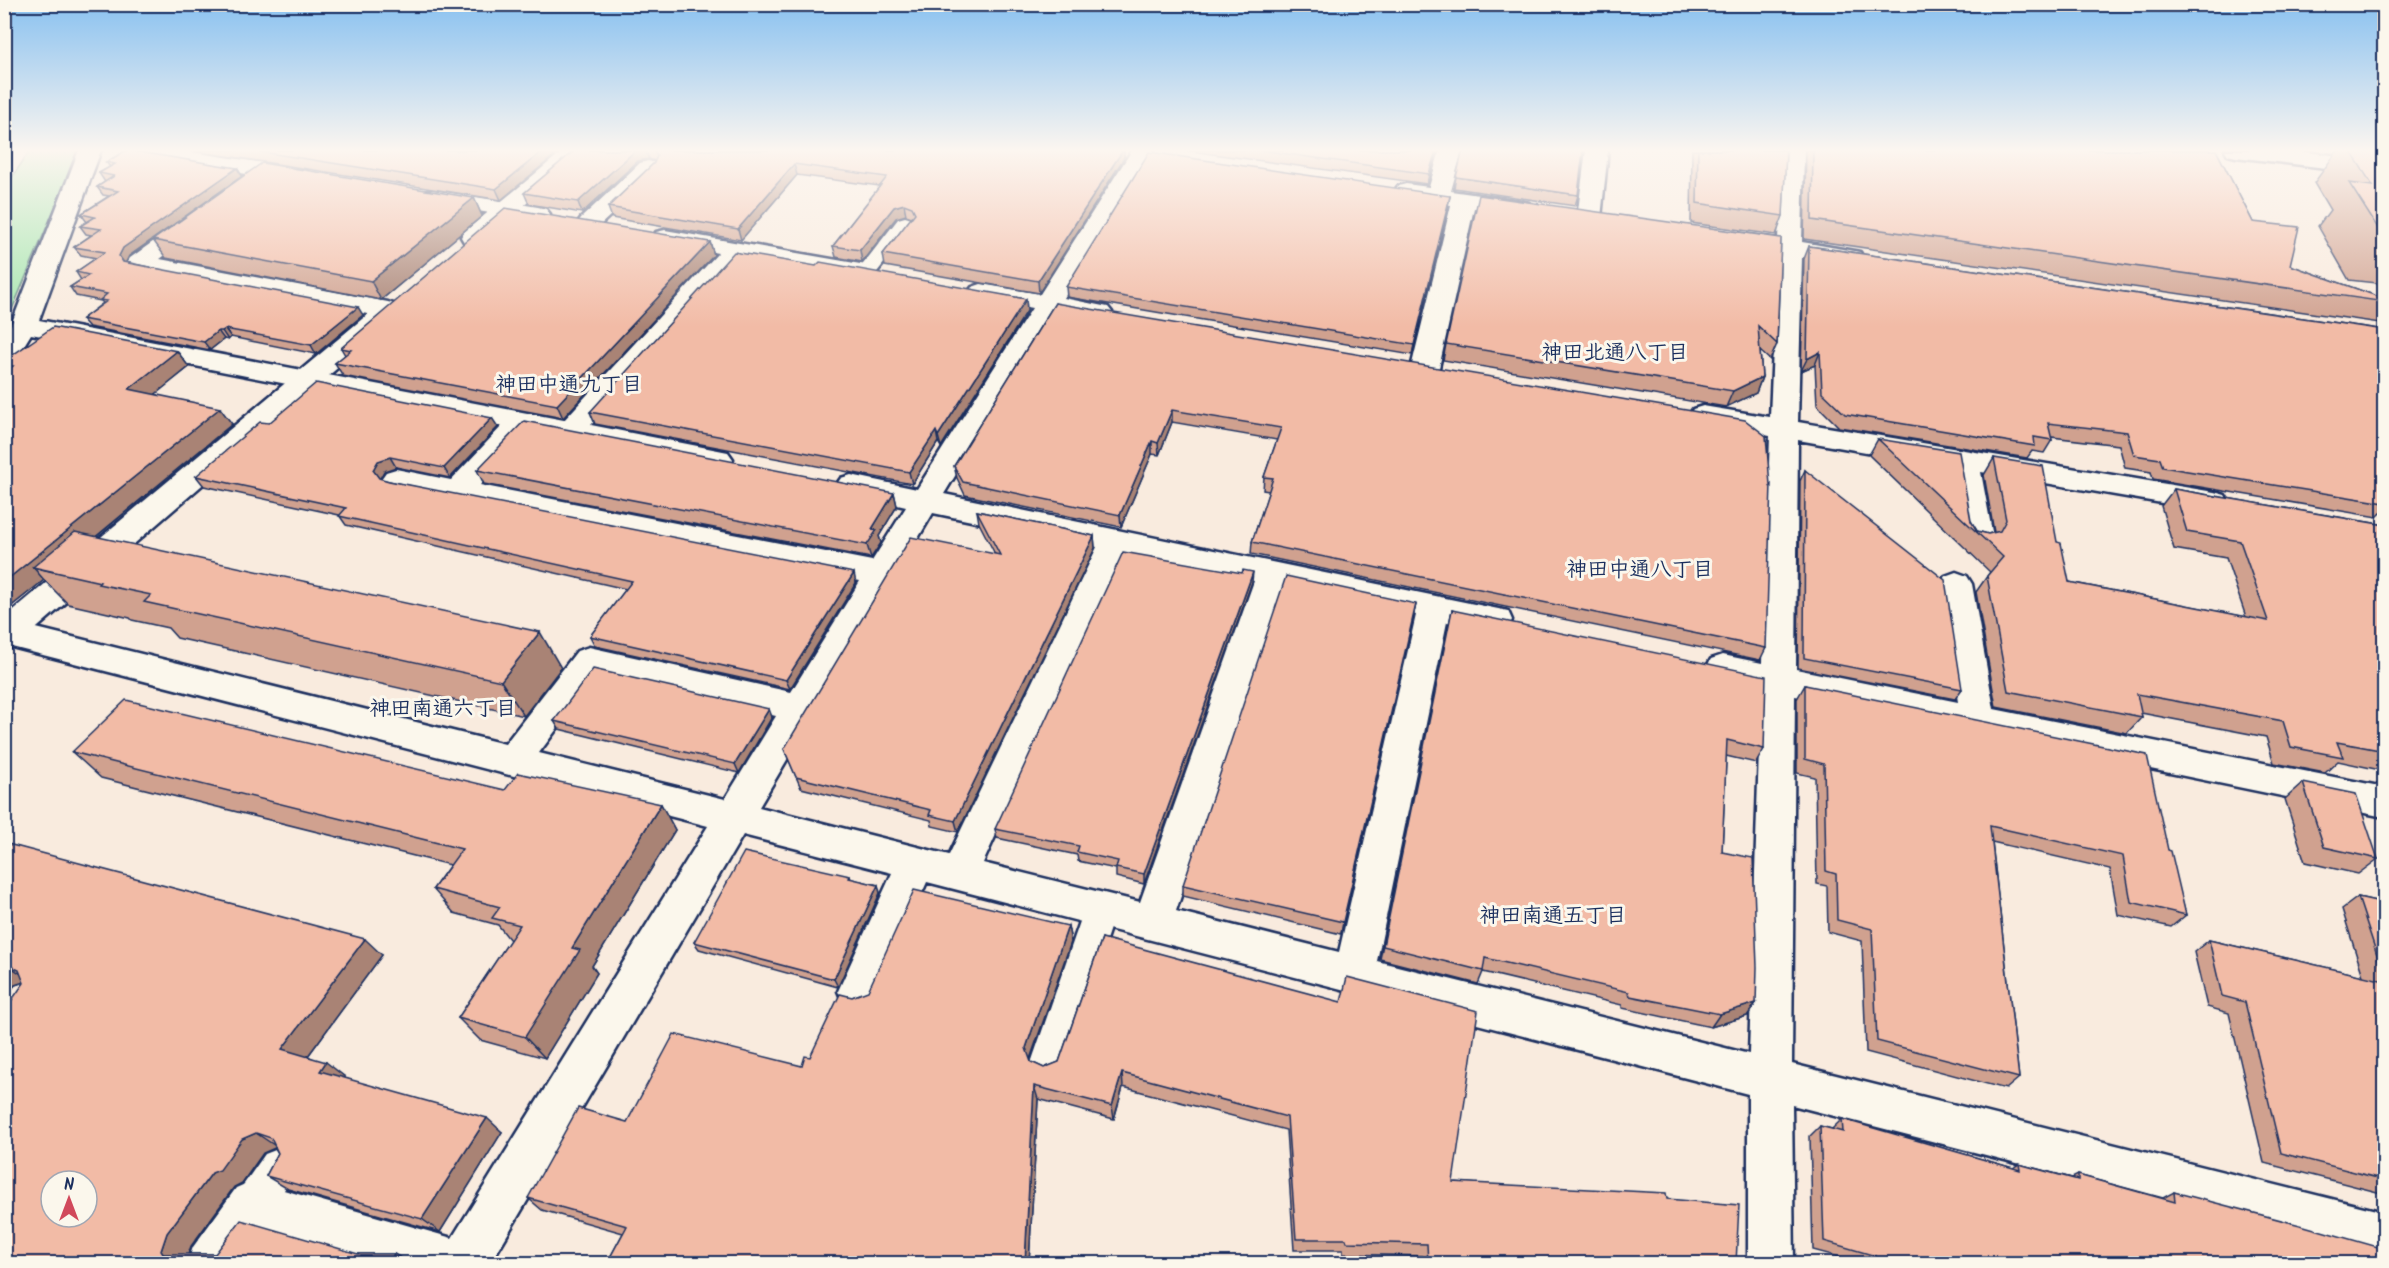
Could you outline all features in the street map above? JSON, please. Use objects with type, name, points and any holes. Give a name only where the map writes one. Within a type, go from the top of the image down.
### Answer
[{"type":"main road","points":[[4,357],[24,324],[68,209]]},
{"type":"main road","points":[[451,256],[506,209]]},
{"type":"main road","points":[[507,209],[878,274]]},
{"type":"main road","points":[[572,220],[588,209]]},
{"type":"main road","points":[[210,1263],[252,1204],[461,1263],[926,499],[1108,209]]},
{"type":"main road","points":[[1425,368],[1462,209]]},
{"type":"main road","points":[[1525,209],[1577,217],[1579,209]]},
{"type":"main road","points":[[1771,1263],[1770,1081],[1784,429],[1792,209]]},
{"type":"main road","points":[[6,634],[397,302],[139,263],[213,210]]},
{"type":"main road","points":[[1712,237],[1873,260]]},
{"type":"main road","points":[[571,430],[735,249]]},
{"type":"main road","points":[[958,288],[1119,316]]},
{"type":"main road","points":[[24,324],[751,465]]},
{"type":"main road","points":[[1680,411],[2243,507]]},
{"type":"main road","points":[[457,491],[524,422]]},
{"type":"main road","points":[[1964,459],[1978,537]]},
{"type":"main road","points":[[396,479],[880,574]]},
{"type":"main road","points":[[818,479],[926,499],[1523,626]]},
{"type":"main road","points":[[959,874],[1116,540]]},
{"type":"main road","points":[[1152,923],[1273,573]]},
{"type":"main road","points":[[1956,584],[1978,720]]},
{"type":"main road","points":[[1354,975],[1434,607]]},
{"type":"main road","points":[[6,634],[513,760],[1770,1081],[2385,1235]]},
{"type":"main road","points":[[513,760],[589,660],[799,708]]},
{"type":"main road","points":[[1698,663],[2385,802]]},
{"type":"main road","points":[[858,991],[916,863]]},
{"type":"lane","points":[[878,274],[904,223]]},
{"type":"lane","points":[[1048,1063],[1100,910]]},
{"type":"lane","points":[[252,1204],[278,1167]]},
{"type":"green space","points":[[5,209],[54,209],[5,326]]},
{"type":"building","points":[[89,209],[178,209],[123,248],[119,256],[123,262],[358,307],[311,345],[225,329],[218,331],[204,342],[82,319],[107,301],[100,300],[107,294],[70,287],[89,275],[76,272],[105,252],[74,247],[101,229],[80,226],[95,217],[81,214]]},
{"type":"building","points":[[197,209],[460,209],[371,281],[153,240]]},
{"type":"building","points":[[504,209],[710,242],[557,405],[335,363],[351,350],[341,348]]},
{"type":"building","points":[[621,209],[755,209],[738,229]]},
{"type":"building","points":[[862,209],[892,209],[860,250],[833,246]]},
{"type":"building","points":[[913,209],[1085,209],[1038,281],[883,254],[915,213]]},
{"type":"building","points":[[1114,209],[1447,209],[1414,345],[1066,287]]},
{"type":"building","points":[[1476,209],[1579,209],[1781,238],[1777,344],[1758,326],[1762,377],[1733,391],[1446,344]]},
{"type":"building","points":[[1738,209],[1783,209],[1783,216]]},
{"type":"building","points":[[1812,209],[2246,209],[2253,222],[2299,227],[2290,265],[2385,299],[2385,302],[1812,220]]},
{"type":"building","points":[[2366,209],[2385,209],[2385,236]]},
{"type":"building","points":[[1809,246],[2385,330],[2385,503],[2163,467],[2160,459],[2134,455],[2127,432],[2048,423],[2052,440],[2034,437],[2035,446],[1845,414],[1822,392],[1820,352],[1807,359]]},
{"type":"building","points":[[734,252],[816,266],[820,262],[1026,299],[938,436],[936,431],[909,472],[590,412]]},
{"type":"building","points":[[1055,303],[1745,420],[1766,436],[1770,485],[1771,483],[1766,648],[1252,542],[1273,478],[1264,477],[1281,428],[1172,410],[1158,443],[1152,441],[1120,515],[963,482],[954,466]]},
{"type":"building","points":[[53,327],[177,351],[129,389],[220,408],[4,582],[4,373],[13,366],[4,365],[4,361]]},
{"type":"building","points":[[316,383],[492,418],[444,468],[390,457],[378,461],[373,470],[379,478],[854,573],[786,680],[590,636],[632,581],[339,516],[346,508],[196,476],[260,422],[269,423]]},
{"type":"building","points":[[524,421],[894,493],[872,529],[877,530],[867,545],[477,470]]},
{"type":"building","points":[[1878,439],[1959,452],[1971,521],[1977,531],[1988,534],[2000,531],[2006,520],[1994,458],[2043,466],[2057,542],[2061,543],[2069,582],[2268,621],[2240,541],[2187,532],[2174,489],[2385,525],[2385,751],[2337,742],[2343,757],[2291,747],[2283,721],[2137,694],[2142,717],[2008,691],[1987,576],[2003,557]]},
{"type":"building","points":[[1805,470],[1945,580],[1962,689],[1804,658]]},
{"type":"building","points":[[977,511],[1094,536],[955,821],[929,815],[931,810],[796,777],[784,749],[911,537],[1000,555]]},
{"type":"building","points":[[75,532],[540,632],[501,681],[144,602],[151,595],[33,567]]},
{"type":"building","points":[[1123,552],[1242,573],[1243,570],[1253,572],[1144,874],[1116,868],[1118,861],[1077,852],[1079,846],[995,829]]},
{"type":"building","points":[[1286,576],[1416,604],[1343,922],[1183,885]]},
{"type":"building","points":[[1452,610],[1766,676],[1764,749],[1727,740],[1722,852],[1753,858],[1756,1003],[1720,1014],[1630,996],[1629,992],[1485,958],[1483,971],[1383,946]]},
{"type":"building","points":[[593,669],[769,709],[735,764],[554,721]]},
{"type":"building","points":[[1805,685],[2147,755],[2168,850],[2171,851],[2186,915],[2131,902],[2123,856],[1990,826],[2019,1078],[1877,1041],[1872,929],[1837,920],[1836,874],[1826,871],[1824,764],[1805,759]]},
{"type":"building","points":[[126,700],[505,790],[518,773],[661,804],[572,948],[580,950],[525,1037],[458,1018],[520,925],[492,918],[500,907],[433,889],[462,849],[72,752]]},
{"type":"building","points":[[2303,783],[2356,794],[2378,859],[2324,847]]},
{"type":"building","points":[[4,843],[365,939],[282,1049],[326,1062],[320,1071],[487,1118],[422,1219],[266,1176],[278,1153],[271,1138],[256,1133],[242,1139],[220,1170],[212,1173],[167,1233],[161,1251],[163,1254],[215,1254],[241,1220],[358,1254],[394,1254],[389,1263],[4,1263],[4,1011],[24,983],[19,970],[4,964]]},
{"type":"building","points":[[744,852],[850,876],[849,878],[878,885],[834,979],[694,942]]},
{"type":"building","points":[[914,890],[1068,926],[1026,1048],[1031,1062],[1044,1068],[1059,1062],[1102,938],[1341,1002],[1347,977],[1478,1011],[1453,1182],[1666,1193],[1667,1199],[1739,1205],[1736,1263],[1428,1263],[1427,1244],[1347,1242],[1346,1239],[1296,1239],[1287,1117],[1122,1073],[1112,1106],[1034,1086],[1025,1263],[607,1263],[627,1226],[528,1198],[578,1108],[627,1122],[674,1034],[802,1066],[805,1056],[810,1057],[840,994],[852,997],[868,991]]},
{"type":"building","points":[[2358,897],[2385,903],[2385,979]]},
{"type":"building","points":[[2209,940],[2385,981],[2385,1180],[2281,1153],[2245,1002],[2222,996]]},
{"type":"building","points":[[1842,1119],[2020,1170],[2019,1164],[2078,1180],[2078,1175],[2175,1202],[2174,1192],[2304,1226],[2385,1249],[2385,1263],[1876,1263],[1876,1256],[1824,1241],[1820,1126],[1843,1132]]},
{"type":"district","name":"神田北通八丁目","points":[[1615,352]]},
{"type":"district","name":"神田中通九丁目","points":[[569,384]]},
{"type":"district","name":"神田中通八丁目","points":[[1640,569]]},
{"type":"district","name":"神田南通六丁目","points":[[443,708]]},
{"type":"district","name":"神田南通五丁目","points":[[1553,915]]}]
